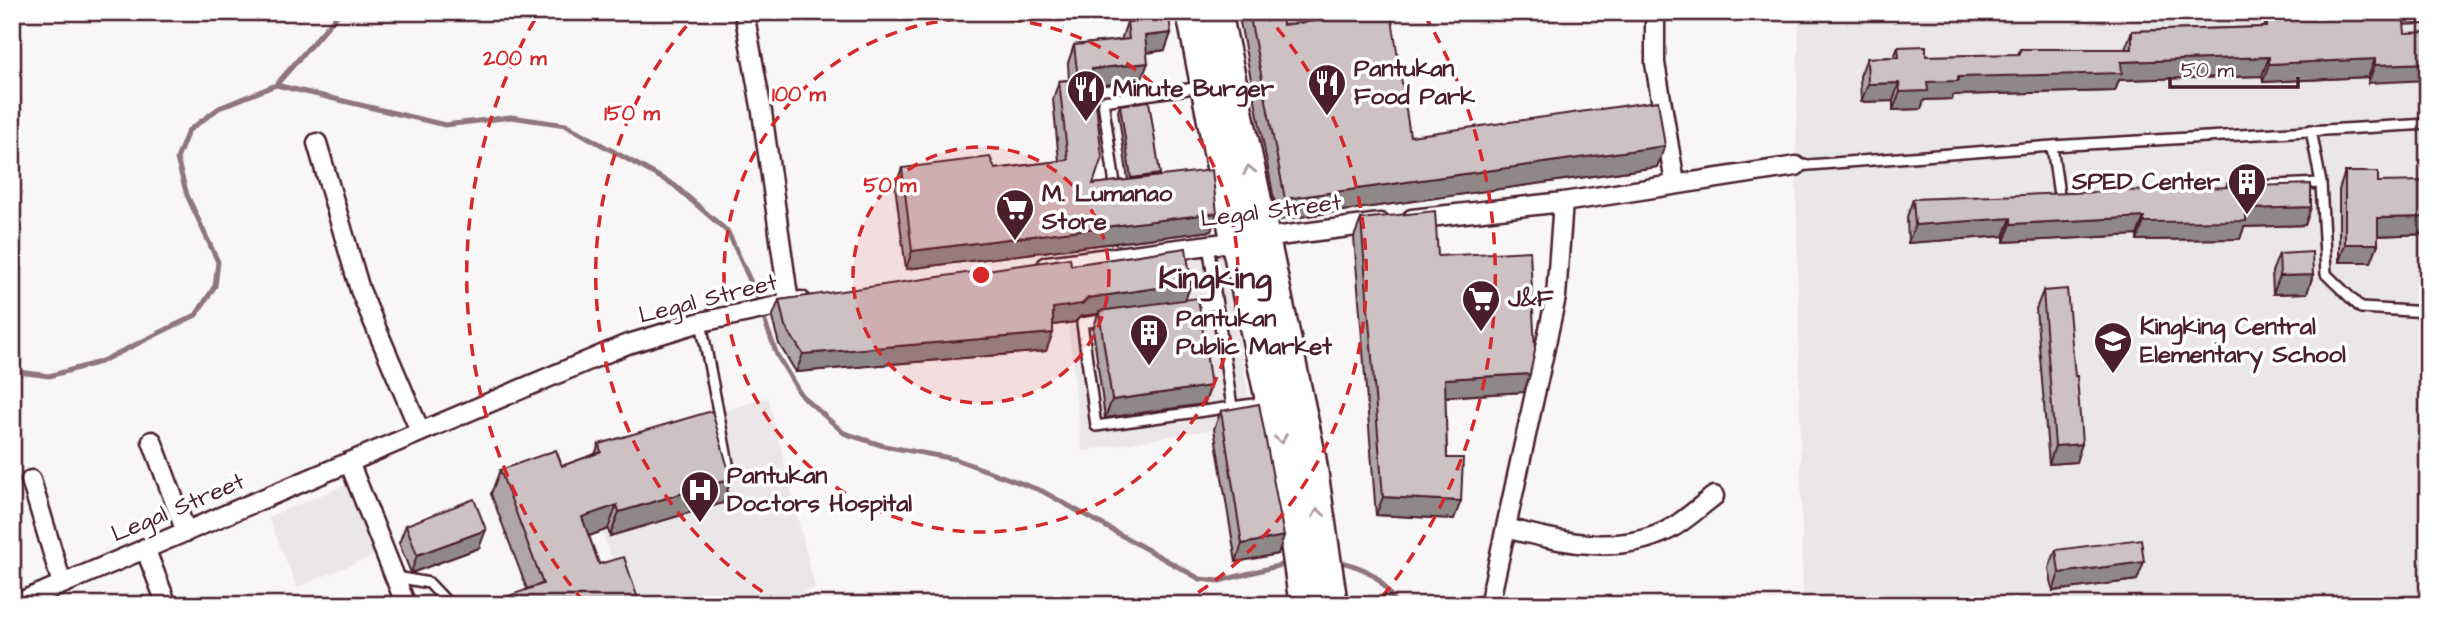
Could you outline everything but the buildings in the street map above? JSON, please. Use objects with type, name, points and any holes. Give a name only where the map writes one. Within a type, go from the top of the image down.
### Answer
[{"type":"highway","points":[[1193,12],[1207,86],[1218,178],[1236,240],[1309,456],[1314,570],[1307,605]]},
{"type":"highway","points":[[1215,12],[1236,240],[1314,570],[1331,605]]},
{"type":"street","points":[[744,12],[762,112],[789,303]]},
{"type":"street","points":[[1655,12],[1655,63],[1675,183]]},
{"type":"street","points":[[317,143],[360,290],[420,431]]},
{"type":"street","name":"Legal Street","points":[[1030,269],[1236,240],[1563,202],[1796,166]]},
{"type":"street","points":[[1489,605],[1556,297],[1563,202]]},
{"type":"street","name":"Legal Street","points":[[13,605],[625,345],[701,322],[816,299]]},
{"type":"street","points":[[152,441],[186,531]]},
{"type":"street","points":[[348,462],[406,605]]},
{"type":"street","points":[[31,480],[62,584]]},
{"type":"street","points":[[1506,528],[1563,542],[1597,545],[1635,541],[1667,531],[1714,496]]},
{"type":"street","points":[[145,548],[167,605]]},
{"type":"lane","points":[[1130,191],[1116,193],[1103,101],[1207,86]]},
{"type":"lane","points":[[1796,166],[2052,146],[2428,124]]},
{"type":"lane","points":[[2311,130],[2321,183],[2326,275],[2361,308],[2428,312]]},
{"type":"lane","points":[[2052,146],[2059,195]]},
{"type":"lane","points":[[2224,188],[2321,183]]},
{"type":"lane","points":[[2048,195],[2072,194]]},
{"type":"lane","points":[[1232,407],[1217,304],[1236,240]]},
{"type":"lane","points":[[1181,309],[1217,304]]},
{"type":"lane","points":[[1120,317],[1082,323],[1096,426],[1273,401]]},
{"type":"lane","points":[[701,322],[730,474]]},
{"type":"lane","points":[[396,577],[429,583],[450,605]]},
{"type":"shaded area","name":"Kingking Central Elementary School","points":[[1799,12],[2428,12],[2428,605],[1803,605],[1796,166]]},
{"type":"shaded area","points":[[1223,253],[1253,422],[1082,451],[1063,276]]},
{"type":"shaded area","name":"Pantukan Doctors Hospital","points":[[768,397],[815,588],[771,605],[630,605],[575,461]]},
{"type":"shaded area","points":[[350,483],[380,553],[297,587],[268,517]]},
{"type":"waterway","points":[[12,371],[49,376],[100,362],[196,315],[215,286],[218,262],[187,195],[177,159],[188,131],[219,108],[276,85],[340,12]]},
{"type":"waterway","points":[[276,85],[445,125],[511,117],[566,125],[674,185],[728,232],[758,298]]},
{"type":"waterway","points":[[764,319],[777,355],[801,395],[844,433],[884,446],[955,459],[1042,491],[1200,579],[1219,581],[1289,563]]},
{"type":"waterway","points":[[1336,561],[1372,574],[1385,587],[1395,605]]},
{"type":"place","name":"Pantukan Food Park","points":[[1327,117]]},
{"type":"place","name":"Minute Burger","points":[[1086,123]]},
{"type":"place","name":"SPED Center","points":[[2247,216]]},
{"type":"place","name":"M. Lumanao Store","points":[[1015,242]]},
{"type":"place","name":"J&F","points":[[1481,333]]},
{"type":"place","name":"Pantukan Public Market","points":[[1149,367]]},
{"type":"place","name":"Kingking Central Elementary School","points":[[2113,375]]},
{"type":"place","name":"Pantukan Doctors Hospital","points":[[700,524]]},
{"type":"district","name":"Kingking","points":[[1215,278]]}]
